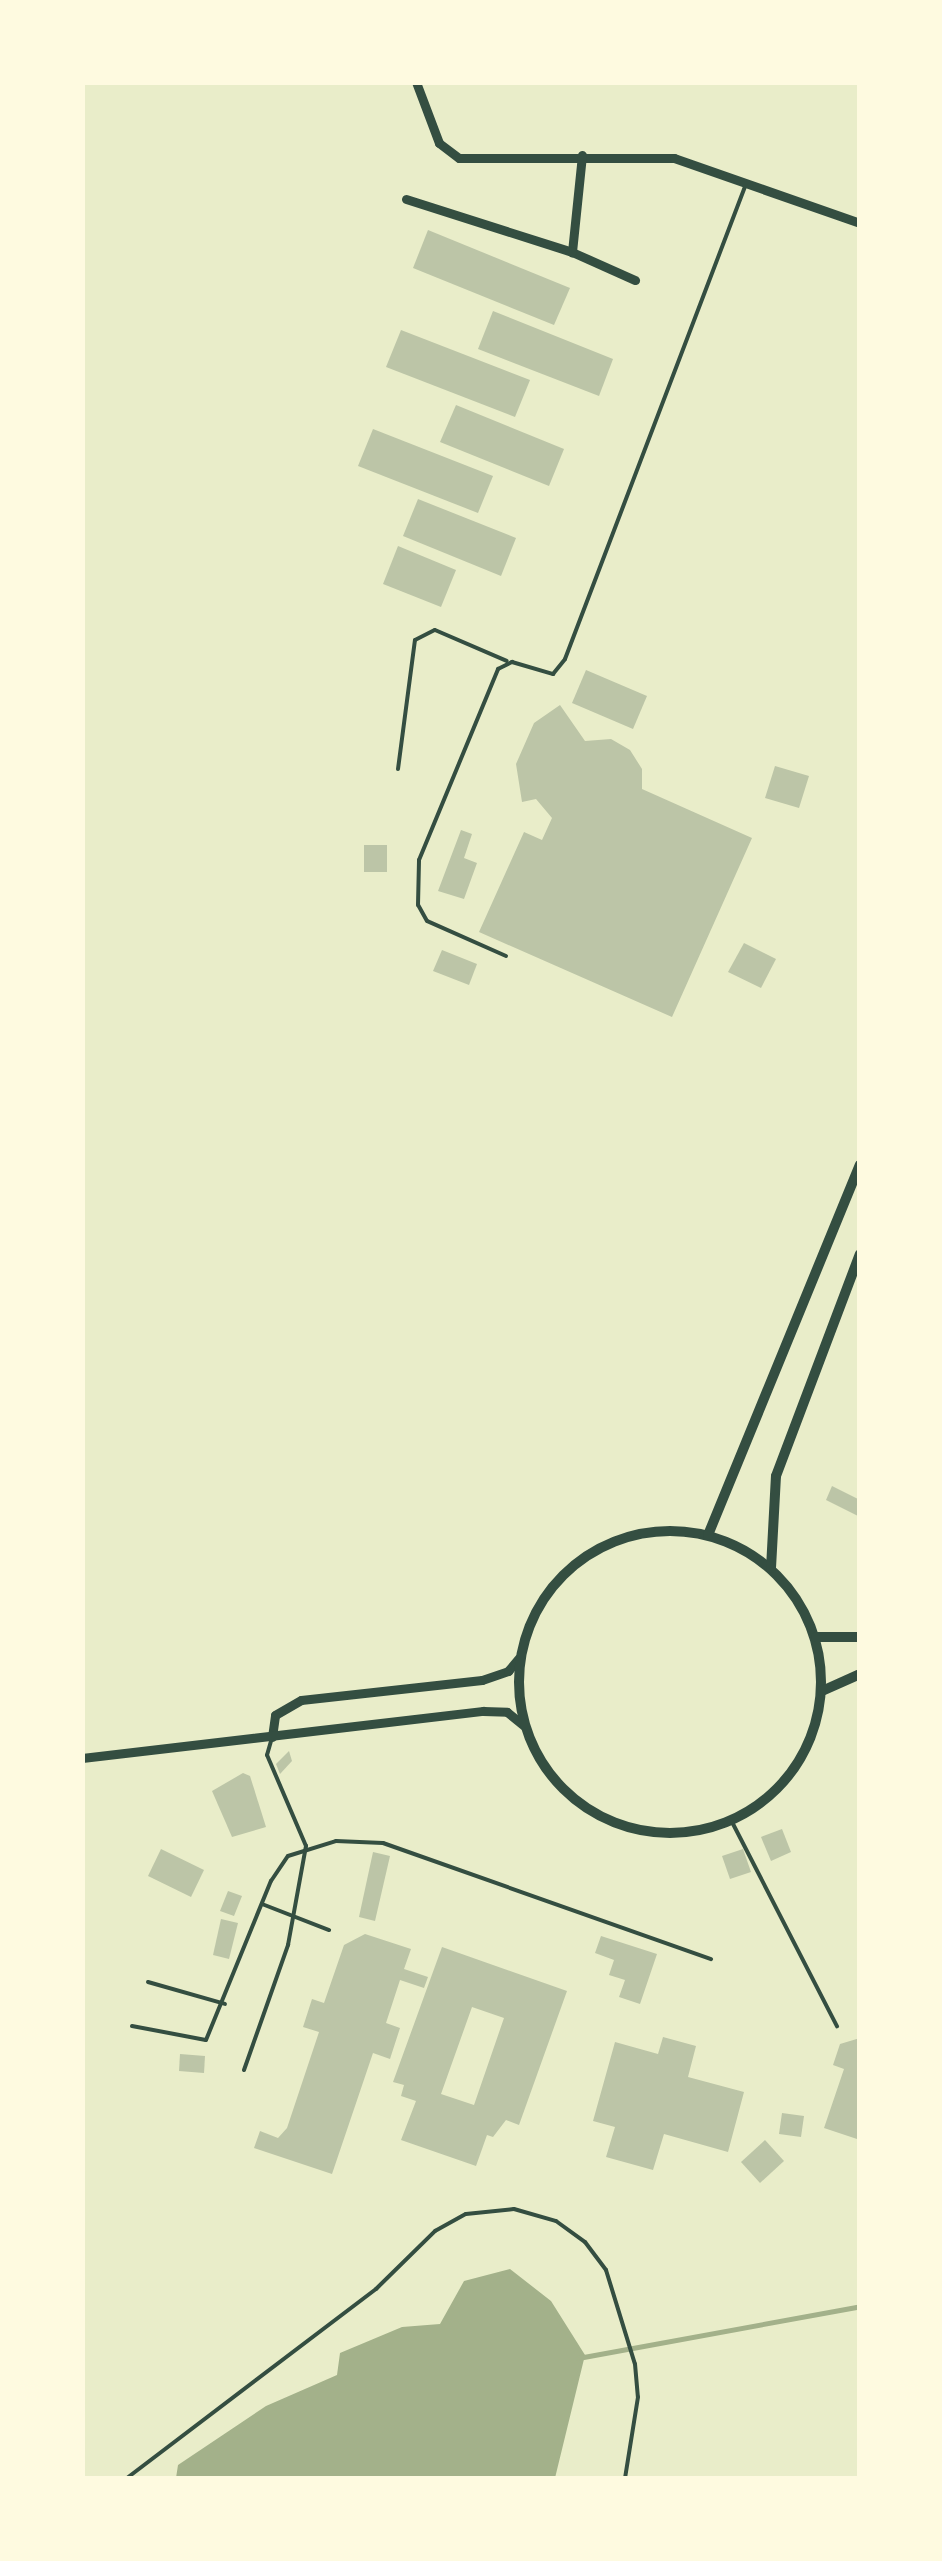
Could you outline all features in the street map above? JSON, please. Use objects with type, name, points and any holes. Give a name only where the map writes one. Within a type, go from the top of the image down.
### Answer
[{"type":"street","points":[[416,82],[439,143],[458,158],[674,158],[747,180],[860,223]]},
{"type":"street","points":[[572,252],[582,155]]},
{"type":"street","points":[[406,199],[572,252],[635,280]]},
{"type":"street","points":[[708,1535],[860,1165]]},
{"type":"street","points":[[771,1568],[773,1486],[860,1254]]},
{"type":"street","points":[[666,1530],[708,1535],[771,1568],[798,1600],[816,1637],[822,1691],[814,1731],[794,1768],[766,1799],[731,1820],[681,1833],[614,1821],[583,1807],[546,1771],[523,1725],[519,1658],[531,1618],[554,1583],[586,1555],[624,1537],[666,1530]]},
{"type":"street","points":[[816,1637],[860,1637]]},
{"type":"street","points":[[272,1737],[275,1715],[301,1700],[482,1680],[508,1671],[519,1658]]},
{"type":"street","points":[[822,1691],[860,1674]]},
{"type":"street","points":[[82,1758],[482,1711],[507,1712],[523,1725]]},
{"type":"lane","points":[[398,769],[415,640],[435,630],[544,675],[565,660],[747,180]]},
{"type":"lane","points":[[506,956],[427,922],[416,879],[498,668],[507,662]]},
{"type":"lane","points":[[244,2070],[295,1916],[306,1846],[267,1755],[272,1737]]},
{"type":"lane","points":[[731,1820],[837,2026]]},
{"type":"lane","points":[[132,2026],[206,2040],[225,2004],[262,1904],[288,1856],[306,1846],[383,1843],[711,1959]]},
{"type":"lane","points":[[262,1904],[328,1930]]},
{"type":"lane","points":[[148,1982],[225,2004]]},
{"type":"lane","points":[[127,2478],[376,2289],[435,2232],[466,2214],[514,2209],[556,2221],[585,2242],[606,2270],[628,2330],[635,2364],[638,2397],[625,2478]]},
{"type":"shaded area","points":[[510,2269],[551,2301],[585,2355],[555,2478],[176,2478],[178,2465],[266,2406],[337,2375],[340,2353],[402,2327],[440,2324],[464,2281]]},
{"type":"building","points":[[428,230],[570,288],[554,325],[413,268]]},
{"type":"building","points":[[493,311],[613,359],[599,396],[478,349]]},
{"type":"building","points":[[401,330],[530,380],[515,417],[386,367]]},
{"type":"building","points":[[456,405],[564,449],[549,486],[440,442]]},
{"type":"building","points":[[373,429],[493,476],[478,513],[358,466]]},
{"type":"building","points":[[418,499],[516,538],[501,576],[403,536]]},
{"type":"building","points":[[398,546],[456,570],[441,607],[383,584]]},
{"type":"building","points":[[586,670],[647,696],[633,729],[572,703]]},
{"type":"building","points":[[560,705],[585,741],[611,739],[630,750],[642,769],[642,789],[752,838],[672,1017],[479,932],[524,832],[542,840],[552,818],[536,799],[522,802],[516,764],[534,723]]},
{"type":"building","points":[[775,766],[809,776],[799,808],[765,798]]},
{"type":"building","points":[[461,830],[472,834],[464,858],[477,863],[464,899],[438,891]]},
{"type":"building","points":[[364,845],[387,845],[387,872],[364,872]]},
{"type":"building","points":[[744,943],[776,959],[761,988],[728,972]]},
{"type":"building","points":[[442,950],[477,964],[469,985],[433,971]]},
{"type":"building","points":[[832,1486],[860,1500],[860,1517],[826,1500]]},
{"type":"building","points":[[289,1751],[292,1761],[280,1774],[276,1764]]},
{"type":"building","points":[[243,1773],[250,1776],[266,1827],[232,1837],[212,1791]]},
{"type":"building","points":[[782,1829],[791,1852],[771,1861],[761,1837]]},
{"type":"building","points":[[161,1849],[204,1870],[191,1897],[148,1876]]},
{"type":"building","points":[[743,1849],[751,1872],[730,1879],[722,1856]]},
{"type":"building","points":[[373,1852],[390,1856],[375,1921],[359,1917]]},
{"type":"building","points":[[228,1891],[242,1896],[234,1916],[220,1911]]},
{"type":"building","points":[[221,1919],[238,1923],[229,1959],[213,1955]]},
{"type":"building","points":[[365,1934],[411,1949],[404,1969],[428,1977],[424,1988],[400,1980],[386,2023],[400,2028],[390,2059],[373,2053],[332,2174],[254,2148],[260,2131],[278,2138],[287,2128],[319,2032],[303,2027],[312,1999],[324,2003],[344,1945]]},
{"type":"building","points":[[601,1936],[657,1954],[640,2004],[619,1997],[625,1980],[609,1975],[614,1960],[595,1953]]},
{"type":"building","points":[[442,1947],[567,1991],[519,2125],[506,2120],[493,2137],[487,2135],[476,2166],[401,2140],[416,2101],[401,2096],[404,2085],[393,2082]],"holes":[[[472,2007],[504,2018],[474,2105],[441,2094]]]},
{"type":"building","points":[[663,2037],[696,2046],[688,2077],[744,2092],[728,2152],[664,2134],[653,2170],[606,2157],[615,2127],[593,2121],[615,2042],[658,2054]]},
{"type":"building","points":[[860,2038],[860,2140],[824,2128],[844,2069],[833,2065],[840,2044]]},
{"type":"building","points":[[180,2054],[205,2056],[204,2073],[179,2071]]},
{"type":"building","points":[[782,2113],[804,2116],[801,2137],[779,2134]]},
{"type":"building","points":[[765,2140],[784,2161],[760,2183],[741,2162]]},
{"type":"waterway","points":[[578,2358],[860,2306]]}]
